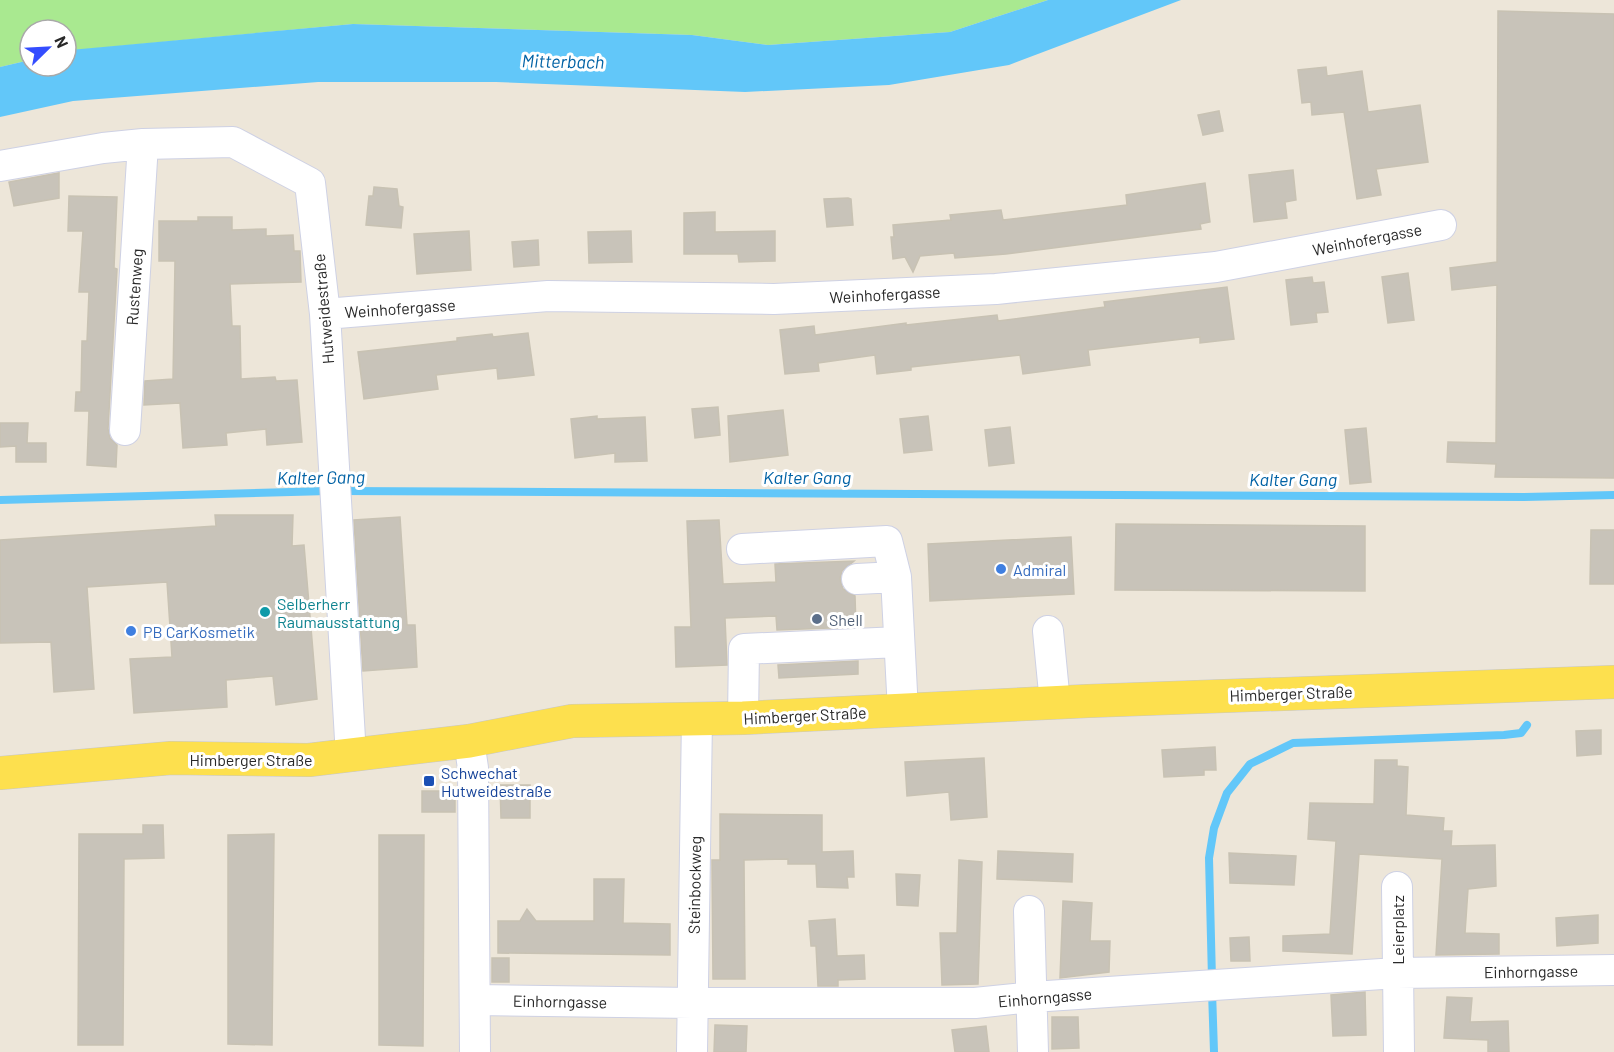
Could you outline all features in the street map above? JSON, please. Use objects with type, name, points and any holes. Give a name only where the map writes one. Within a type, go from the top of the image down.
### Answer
[{"type":"main road","name":"Himberger Straße","points":[[0,773],[171,758],[287,762],[469,741],[572,721],[743,718],[1055,703],[1614,682]]},
{"type":"street","name":"Hutweidestraße","points":[[0,166],[103,148],[143,144],[233,142],[310,183],[325,314],[351,756]]},
{"type":"street","name":"Rustenweg","points":[[125,430],[143,144]]},
{"type":"street","name":"Weinhofergasse","points":[[325,314],[548,296],[774,299],[996,289],[1216,267],[1441,225]]},
{"type":"street","points":[[742,549],[887,541],[896,577],[903,711]]},
{"type":"street","points":[[857,579],[896,577]]},
{"type":"street","points":[[1048,631],[1055,703]]},
{"type":"street","points":[[743,718],[744,649],[899,642]]},
{"type":"street","name":"Steinbockweg","points":[[692,1052],[697,718]]},
{"type":"street","points":[[469,741],[473,768],[475,1052]]},
{"type":"street","name":"Leierplatz","points":[[1397,887],[1399,1052]]},
{"type":"street","points":[[1029,911],[1033,1052]]},
{"type":"street","name":"Einhorngasse","points":[[476,1000],[975,1003],[1032,997],[1397,973],[1614,970]]},
{"type":"green space","points":[[0,0],[1048,0],[950,32],[768,45],[692,35],[353,24],[78,50],[78,18],[18,18],[18,63],[0,67]]},
{"type":"water","name":"Mitterbach","points":[[1048,0],[1181,0],[1009,65],[889,85],[745,92],[496,82],[318,82],[73,101],[0,117],[0,67],[18,63],[18,78],[78,78],[78,49],[353,24],[692,35],[768,45],[950,32]]},
{"type":"building","points":[[1498,11],[1614,14],[1614,478],[1495,477],[1496,464],[1447,462],[1448,442],[1496,443],[1497,285],[1452,290],[1450,268],[1497,262]]},
{"type":"building","points":[[1326,67],[1327,76],[1362,71],[1368,112],[1420,105],[1428,162],[1376,169],[1381,195],[1357,199],[1344,112],[1312,115],[1311,102],[1302,103],[1298,70]]},
{"type":"building","points":[[1219,111],[1223,131],[1203,135],[1198,115]]},
{"type":"building","points":[[1293,170],[1296,200],[1285,202],[1287,218],[1254,222],[1249,175]]},
{"type":"building","points":[[59,173],[59,198],[14,206],[9,182]]},
{"type":"building","points":[[1205,183],[1210,222],[1200,224],[1201,229],[1006,254],[955,258],[954,253],[920,256],[913,272],[905,257],[893,259],[891,237],[894,237],[893,225],[951,220],[950,215],[1001,210],[1003,220],[1127,205],[1126,195]]},
{"type":"building","points":[[374,187],[397,189],[399,206],[403,207],[401,228],[366,225],[369,196],[373,196]]},
{"type":"building","points":[[69,196],[117,197],[114,268],[117,269],[108,429],[110,438],[117,445],[116,467],[87,465],[89,411],[75,411],[76,392],[81,392],[82,341],[87,341],[89,292],[79,292],[83,231],[68,231]]},
{"type":"building","points":[[824,199],[851,199],[853,225],[827,227]]},
{"type":"building","points":[[715,212],[715,232],[775,231],[775,261],[739,262],[738,254],[684,254],[684,213]]},
{"type":"building","points":[[198,217],[232,217],[232,230],[266,229],[266,236],[293,235],[294,251],[300,251],[301,282],[230,284],[232,326],[240,326],[241,379],[275,377],[276,381],[297,380],[302,442],[267,445],[266,429],[226,433],[227,445],[183,448],[180,403],[144,405],[145,381],[173,379],[175,261],[159,261],[159,221],[198,221]]},
{"type":"building","points":[[469,231],[471,270],[417,274],[414,234]]},
{"type":"building","points":[[631,231],[632,262],[589,263],[588,232]]},
{"type":"building","points":[[538,240],[539,265],[514,267],[512,242]]},
{"type":"building","points":[[1408,273],[1414,320],[1388,323],[1382,277]]},
{"type":"building","points":[[1312,277],[1313,283],[1324,282],[1328,312],[1316,313],[1317,322],[1291,325],[1286,280]]},
{"type":"building","points":[[1227,287],[1234,339],[1200,343],[1200,337],[1088,350],[1090,365],[1023,374],[1020,355],[911,367],[911,370],[877,374],[875,355],[818,363],[819,371],[785,374],[780,330],[814,326],[815,335],[906,323],[906,325],[997,315],[998,321],[1105,307],[1104,302]]},
{"type":"building","points":[[528,333],[534,375],[498,379],[497,368],[436,375],[438,389],[364,399],[358,352],[457,341],[457,338],[492,334],[493,337]]},
{"type":"building","points":[[718,407],[720,435],[695,438],[692,409]]},
{"type":"building","points":[[783,410],[788,455],[730,462],[728,416]]},
{"type":"building","points":[[597,416],[597,419],[645,417],[647,461],[615,462],[615,453],[575,458],[571,419]]},
{"type":"building","points":[[928,416],[932,450],[904,453],[900,419]]},
{"type":"building","points":[[0,423],[28,423],[27,443],[46,443],[46,462],[16,462],[16,446],[0,447]]},
{"type":"building","points":[[1010,427],[1014,463],[989,466],[985,430]]},
{"type":"building","points":[[1366,428],[1371,482],[1350,484],[1345,430]]},
{"type":"building","points":[[215,515],[293,515],[292,546],[304,545],[317,699],[276,705],[273,676],[226,680],[227,707],[134,713],[130,659],[172,657],[167,582],[87,587],[94,689],[54,692],[51,642],[0,643],[0,540],[216,526]]},
{"type":"building","points":[[400,517],[407,625],[415,625],[417,667],[363,671],[354,520]]},
{"type":"building","points":[[719,520],[723,584],[776,582],[775,564],[854,561],[842,571],[840,579],[843,589],[855,596],[856,627],[777,630],[776,616],[725,618],[727,665],[676,667],[675,627],[691,627],[687,521]]},
{"type":"building","points":[[1116,524],[1365,526],[1365,591],[1115,590]]},
{"type":"building","points":[[1591,530],[1614,530],[1614,584],[1590,584]]},
{"type":"building","name":"Admiral","points":[[1071,537],[1074,594],[930,601],[928,544]]},
{"type":"building","points":[[858,661],[858,674],[779,678],[778,665]]},
{"type":"building","points":[[1601,730],[1601,754],[1577,756],[1576,731]]},
{"type":"building","points":[[1215,747],[1216,770],[1204,770],[1204,775],[1164,777],[1162,750]]},
{"type":"building","points":[[984,758],[987,817],[951,820],[949,792],[907,796],[905,762]]},
{"type":"building","points":[[1375,760],[1397,760],[1397,766],[1408,767],[1406,815],[1444,818],[1443,831],[1452,831],[1451,846],[1495,845],[1496,886],[1468,889],[1465,933],[1499,934],[1499,954],[1436,955],[1442,859],[1359,854],[1352,954],[1283,951],[1283,936],[1330,934],[1336,841],[1308,839],[1310,803],[1374,804]]},
{"type":"building","points":[[500,785],[530,785],[530,818],[501,818]]},
{"type":"building","points":[[422,791],[455,791],[455,812],[422,812]]},
{"type":"building","points":[[720,814],[822,815],[822,852],[853,851],[854,877],[847,877],[848,888],[817,887],[816,864],[788,864],[788,859],[744,860],[745,979],[713,979],[712,860],[720,860]]},
{"type":"building","points":[[143,825],[163,825],[164,858],[124,859],[123,1045],[78,1045],[79,834],[143,834]]},
{"type":"building","points":[[274,834],[272,1045],[228,1044],[228,835]]},
{"type":"building","points":[[379,835],[424,835],[423,1046],[379,1045]]},
{"type":"building","points":[[998,851],[1073,854],[1072,882],[997,879]]},
{"type":"building","points":[[1229,853],[1296,856],[1294,885],[1230,883]]},
{"type":"building","points":[[959,860],[982,862],[978,984],[942,985],[940,933],[957,933]]},
{"type":"building","points":[[896,874],[920,875],[918,906],[897,905]]},
{"type":"building","points":[[594,879],[624,879],[623,923],[670,924],[670,955],[498,953],[498,921],[520,921],[527,909],[536,921],[594,921]]},
{"type":"building","points":[[1063,901],[1092,903],[1090,941],[1110,941],[1109,972],[1060,978]]},
{"type":"building","points":[[1598,915],[1598,943],[1557,946],[1556,918]]},
{"type":"building","points":[[835,919],[837,956],[864,955],[865,979],[838,980],[838,986],[818,986],[816,946],[811,946],[809,921]]},
{"type":"building","points":[[1249,937],[1250,961],[1231,961],[1230,938]]},
{"type":"building","points":[[492,958],[509,958],[509,982],[492,982]]},
{"type":"building","points":[[1365,992],[1366,1035],[1333,1036],[1331,995]]},
{"type":"building","points":[[1447,997],[1472,998],[1470,1022],[1508,1021],[1509,1052],[1488,1052],[1488,1040],[1444,1038]]},
{"type":"building","points":[[1052,1017],[1078,1017],[1079,1048],[1052,1049]]},
{"type":"building","points":[[715,1025],[747,1026],[746,1052],[714,1052]]},
{"type":"building","points":[[986,1026],[989,1052],[955,1052],[952,1030]]},
{"type":"waterway","name":"Kalter Gang","points":[[0,500],[328,491]]},
{"type":"waterway","name":"Kalter Gang","points":[[340,491],[1524,497],[1614,495]]},
{"type":"waterway","points":[[1212,979],[1209,858],[1214,828],[1227,793],[1250,764],[1293,743],[1504,735],[1521,733],[1527,725]]},
{"type":"waterway","points":[[1212,991],[1214,1052]]},
{"type":"place","name":"Admiral","points":[[1001,569]]},
{"type":"place","name":"Selberherr Raumausstattung","points":[[265,612]]},
{"type":"place","name":"Shell","points":[[817,619]]},
{"type":"place","name":"PB CarKosmetik","points":[[131,631]]},
{"type":"place","name":"Schwechat Hutweidestraße","points":[[429,781]]}]
